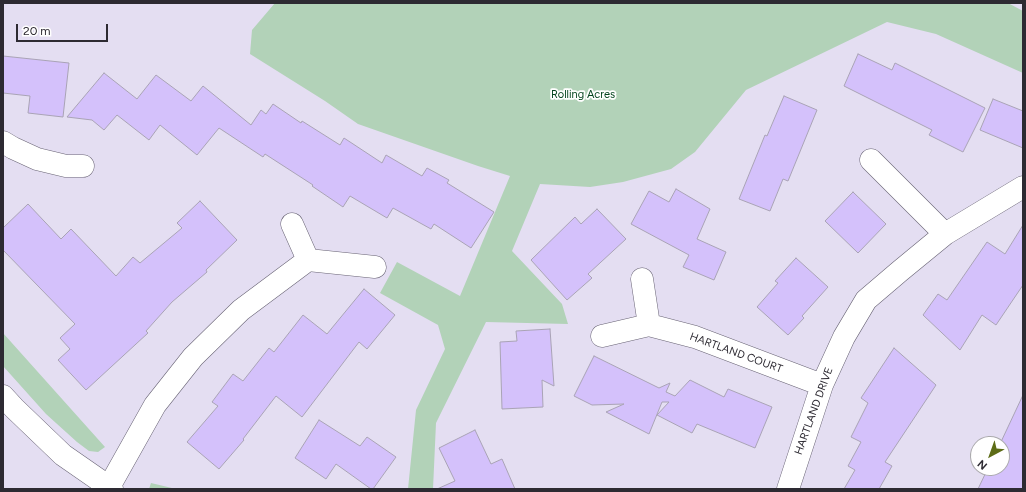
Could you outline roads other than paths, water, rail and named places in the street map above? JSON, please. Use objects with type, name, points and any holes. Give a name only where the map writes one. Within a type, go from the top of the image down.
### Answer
[{"type":"street","points":[[3,142],[37,159],[66,166],[83,166]]},
{"type":"street","points":[[871,160],[945,234]]},
{"type":"street","name":"HARTLAND DRIVE","points":[[788,489],[822,385],[844,337],[866,300],[945,234],[1023,188]]},
{"type":"street","points":[[292,224],[308,260]]},
{"type":"street","points":[[7,408],[63,455],[110,488],[155,405],[193,356],[241,310],[308,260],[374,267]]},
{"type":"street","points":[[642,279],[649,325]]},
{"type":"street","name":"HARTLAND COURT","points":[[602,336],[649,325],[695,337],[822,385]]},
{"type":"park label","name":"Rolling Acres","points":[[583,95]]}]
